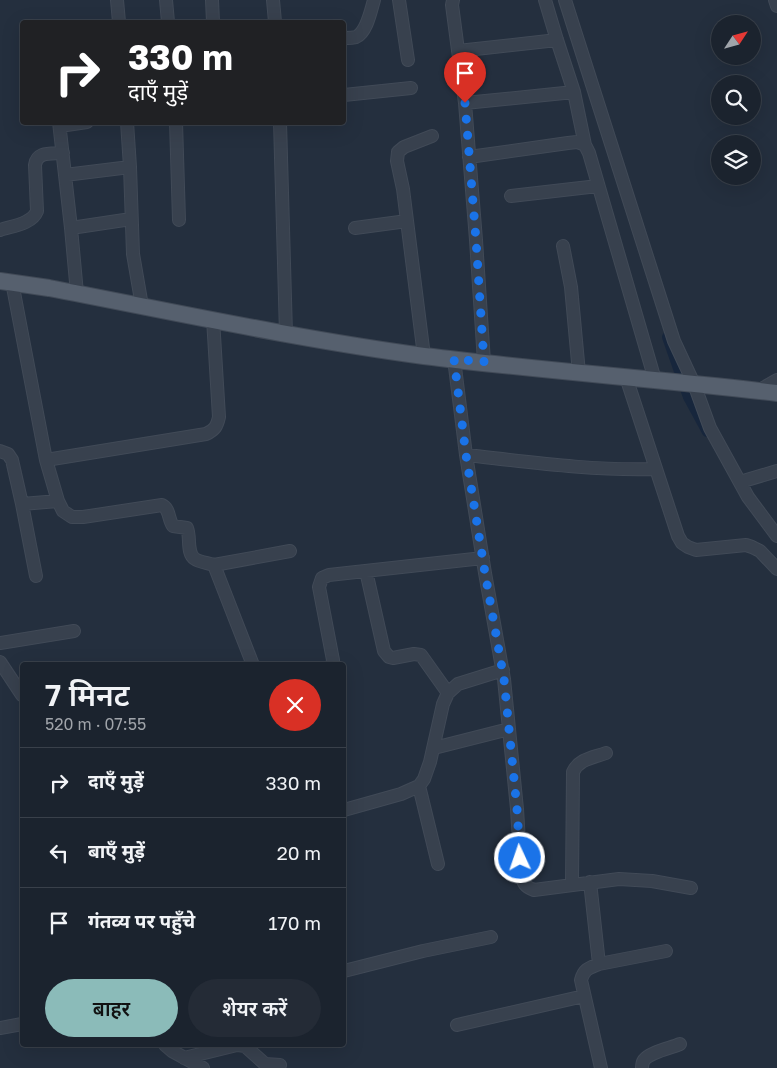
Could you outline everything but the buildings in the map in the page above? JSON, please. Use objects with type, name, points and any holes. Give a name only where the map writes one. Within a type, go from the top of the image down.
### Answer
[{"type":"main road","points":[[6,281],[286,334],[424,356],[777,393]]},
{"type":"street","points":[[117,0],[118,20]]},
{"type":"street","points":[[166,0],[168,20]]},
{"type":"street","points":[[212,0],[213,20]]},
{"type":"street","points":[[274,0],[275,20]]},
{"type":"street","points":[[346,38],[356,37],[362,33],[374,0]]},
{"type":"street","points":[[399,0],[408,60]]},
{"type":"street","points":[[453,0],[452,5],[465,103],[484,362]]},
{"type":"street","points":[[546,0],[574,92],[585,145],[661,381]]},
{"type":"street","points":[[565,0],[674,342],[710,428],[740,482],[777,536]]},
{"type":"street","points":[[776,0],[777,6]]},
{"type":"street","points":[[458,51],[557,40]]},
{"type":"street","points":[[346,94],[411,88]]},
{"type":"street","points":[[465,103],[574,92]]},
{"type":"street","points":[[60,125],[77,294]]},
{"type":"street","points":[[127,125],[133,254],[142,306]]},
{"type":"street","points":[[176,125],[179,220]]},
{"type":"street","points":[[280,125],[286,334]]},
{"type":"street","points":[[424,356],[408,221],[397,161],[398,152],[404,147],[410,143],[432,136]]},
{"type":"street","points":[[469,157],[577,142],[585,145]]},
{"type":"street","points":[[0,230],[31,220],[35,216],[37,211],[34,165],[36,159],[42,155],[63,153]]},
{"type":"street","points":[[65,175],[130,167]]},
{"type":"street","points":[[511,196],[598,186]]},
{"type":"street","points":[[71,228],[131,219]]},
{"type":"street","points":[[355,228],[408,221]]},
{"type":"street","points":[[563,246],[571,287],[579,373]]},
{"type":"street","points":[[6,281],[46,460],[58,501],[63,511],[72,517],[83,518],[165,506],[173,526],[187,528],[193,558],[214,565],[290,551]]},
{"type":"street","points":[[46,460],[206,434],[214,430],[218,424],[219,416],[213,319]]},
{"type":"street","points":[[454,359],[466,455],[503,670],[523,882],[527,888],[534,890],[619,879],[652,881],[691,888]]},
{"type":"street","points":[[626,377],[678,536],[682,543],[696,550],[746,545],[760,551],[777,569]]},
{"type":"street","points":[[758,390],[777,380]]},
{"type":"street","points":[[0,451],[8,454],[12,460],[36,576]]},
{"type":"street","points":[[466,455],[599,469],[656,470]]},
{"type":"street","points":[[740,482],[777,471]]},
{"type":"street","points":[[22,504],[58,501]]},
{"type":"street","points":[[333,662],[319,587],[322,578],[329,575],[483,558]]},
{"type":"street","points":[[214,565],[252,662]]},
{"type":"street","points":[[366,571],[386,654],[393,658],[414,654],[421,655],[448,693]]},
{"type":"street","points":[[0,643],[74,631]]},
{"type":"street","points":[[0,662],[20,692]]},
{"type":"street","points":[[346,809],[409,792],[419,786],[424,779],[430,762],[443,704],[448,693],[458,684],[503,670]]},
{"type":"street","points":[[434,748],[509,729]]},
{"type":"street","points":[[572,885],[573,772],[576,765],[582,761],[606,753]]},
{"type":"street","points":[[419,786],[438,864]]},
{"type":"street","points":[[590,882],[599,964]]},
{"type":"street","points":[[346,970],[423,951],[491,937]]},
{"type":"street","points":[[602,1068],[584,996],[581,980],[582,973],[588,968],[599,964],[666,951]]},
{"type":"street","points":[[458,1025],[584,996]]},
{"type":"street","points":[[0,1028],[20,1024]]},
{"type":"street","points":[[642,1068],[645,1060],[651,1055],[680,1044]]},
{"type":"street","points":[[167,1047],[172,1052],[203,1068]]},
{"type":"street","points":[[184,1058],[230,1047]]},
{"type":"street","points":[[246,1047],[264,1064],[280,1065]]},
{"type":"waterway","points":[[667,337],[688,397],[707,432]]},
{"type":"route","points":[[465,103],[484,362],[454,359],[466,455],[504,679],[520,858]]}]
